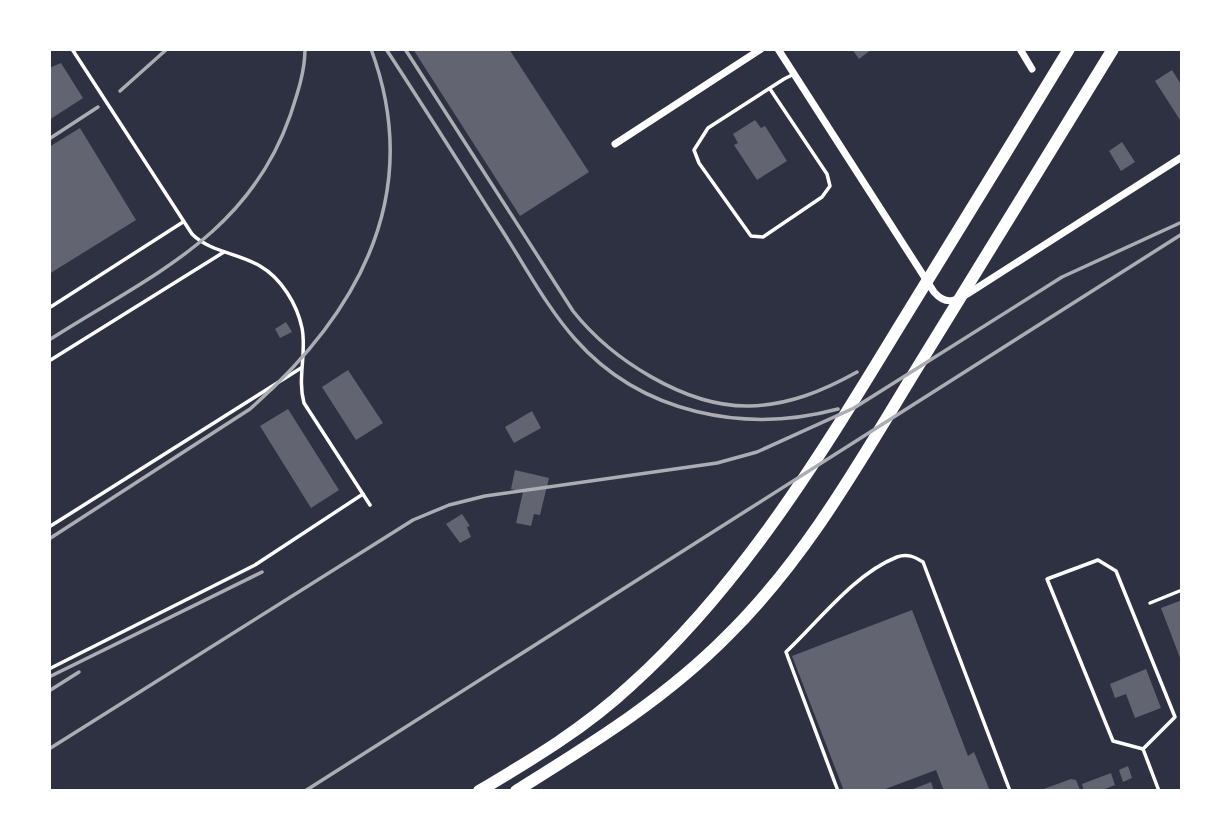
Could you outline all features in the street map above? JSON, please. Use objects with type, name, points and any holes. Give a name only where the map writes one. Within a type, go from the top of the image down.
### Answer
[{"type":"highway","points":[[479,791],[576,732],[632,685],[683,633],[780,512],[856,398],[1069,49]]},
{"type":"highway","points":[[516,791],[646,707],[702,660],[754,608],[801,552],[842,491],[1113,49]]},
{"type":"street","points":[[615,144],[761,49]]},
{"type":"street","points":[[778,49],[934,292],[944,301],[953,302],[1182,158]]},
{"type":"street","points":[[1020,49],[1032,69]]},
{"type":"lane","points":[[72,49],[183,222],[201,243],[240,255],[263,268],[281,283],[302,329],[299,387],[304,403],[370,505]]},
{"type":"lane","points":[[770,89],[827,174],[830,186],[822,197],[763,237],[751,236],[699,163],[694,150],[708,128],[770,89],[794,74]]},
{"type":"lane","points":[[49,308],[183,222]]},
{"type":"lane","points":[[49,361],[224,252]]},
{"type":"lane","points":[[49,527],[301,368]]},
{"type":"lane","points":[[49,669],[255,565],[363,494]]},
{"type":"lane","points":[[838,791],[786,652],[862,579],[898,556],[906,555],[923,562],[1010,791]]},
{"type":"lane","points":[[1098,559],[1116,571],[1175,717],[1143,749],[1113,741],[1047,579],[1098,559]]},
{"type":"lane","points":[[1150,603],[1182,590]]},
{"type":"lane","points":[[1143,749],[1159,791]]},
{"type":"building","points":[[413,49],[509,49],[589,172],[520,216]]},
{"type":"building","points":[[852,49],[872,49],[859,59]]},
{"type":"building","points":[[61,63],[83,98],[49,120],[49,68]]},
{"type":"building","points":[[1172,70],[1182,86],[1182,123],[1155,81]]},
{"type":"building","points":[[755,120],[761,128],[765,126],[787,161],[757,180],[734,145],[738,143],[733,134]]},
{"type":"building","points":[[80,128],[136,220],[49,274],[49,147]]},
{"type":"building","points":[[1122,142],[1135,162],[1121,171],[1109,151]]},
{"type":"building","points":[[286,322],[292,332],[280,338],[275,329]]},
{"type":"building","points":[[348,370],[383,423],[356,440],[322,387]]},
{"type":"building","points":[[288,409],[339,490],[311,508],[260,426]]},
{"type":"building","points":[[532,411],[541,428],[514,443],[505,427]]},
{"type":"building","points":[[515,470],[549,478],[540,515],[534,514],[531,526],[516,523],[523,492],[511,489]]},
{"type":"building","points":[[462,514],[470,526],[467,527],[471,537],[460,543],[446,524]]},
{"type":"building","points":[[1182,600],[1182,663],[1161,608]]},
{"type":"building","points":[[912,610],[968,756],[974,752],[990,791],[944,791],[936,770],[880,791],[844,791],[792,656]]},
{"type":"building","points":[[1146,669],[1161,708],[1135,718],[1126,694],[1115,698],[1110,684]]},
{"type":"building","points":[[1128,766],[1132,778],[1123,782],[1119,770]]},
{"type":"building","points":[[1111,773],[1115,785],[1100,791],[1084,791],[1082,784]]},
{"type":"building","points":[[1071,779],[1076,780],[1080,790],[1038,791]]},
{"type":"building","points":[[931,782],[934,791],[908,791]]},
{"type":"railway","points":[[120,91],[167,49]]},
{"type":"railway","points":[[49,340],[158,273],[191,249],[222,223],[249,193],[272,157],[290,116],[302,75],[305,49]]},
{"type":"railway","points":[[49,539],[250,409],[289,372],[322,333],[350,291],[372,247],[385,201],[390,153],[386,102],[371,49]]},
{"type":"railway","points":[[386,49],[554,312],[575,339],[601,365],[631,385],[663,401],[696,412],[731,418],[767,419],[838,409]]},
{"type":"railway","points":[[405,49],[573,311],[589,329],[629,362],[675,389],[725,404],[749,406],[778,403],[805,396],[857,372]]},
{"type":"railway","points":[[49,139],[98,107]]},
{"type":"railway","points":[[49,749],[413,520],[449,505],[485,496],[717,463],[757,452],[854,408],[1062,277],[1182,222]]},
{"type":"railway","points":[[305,791],[1182,234]]},
{"type":"railway","points":[[49,677],[262,572]]},
{"type":"railway","points":[[49,691],[79,672]]}]
